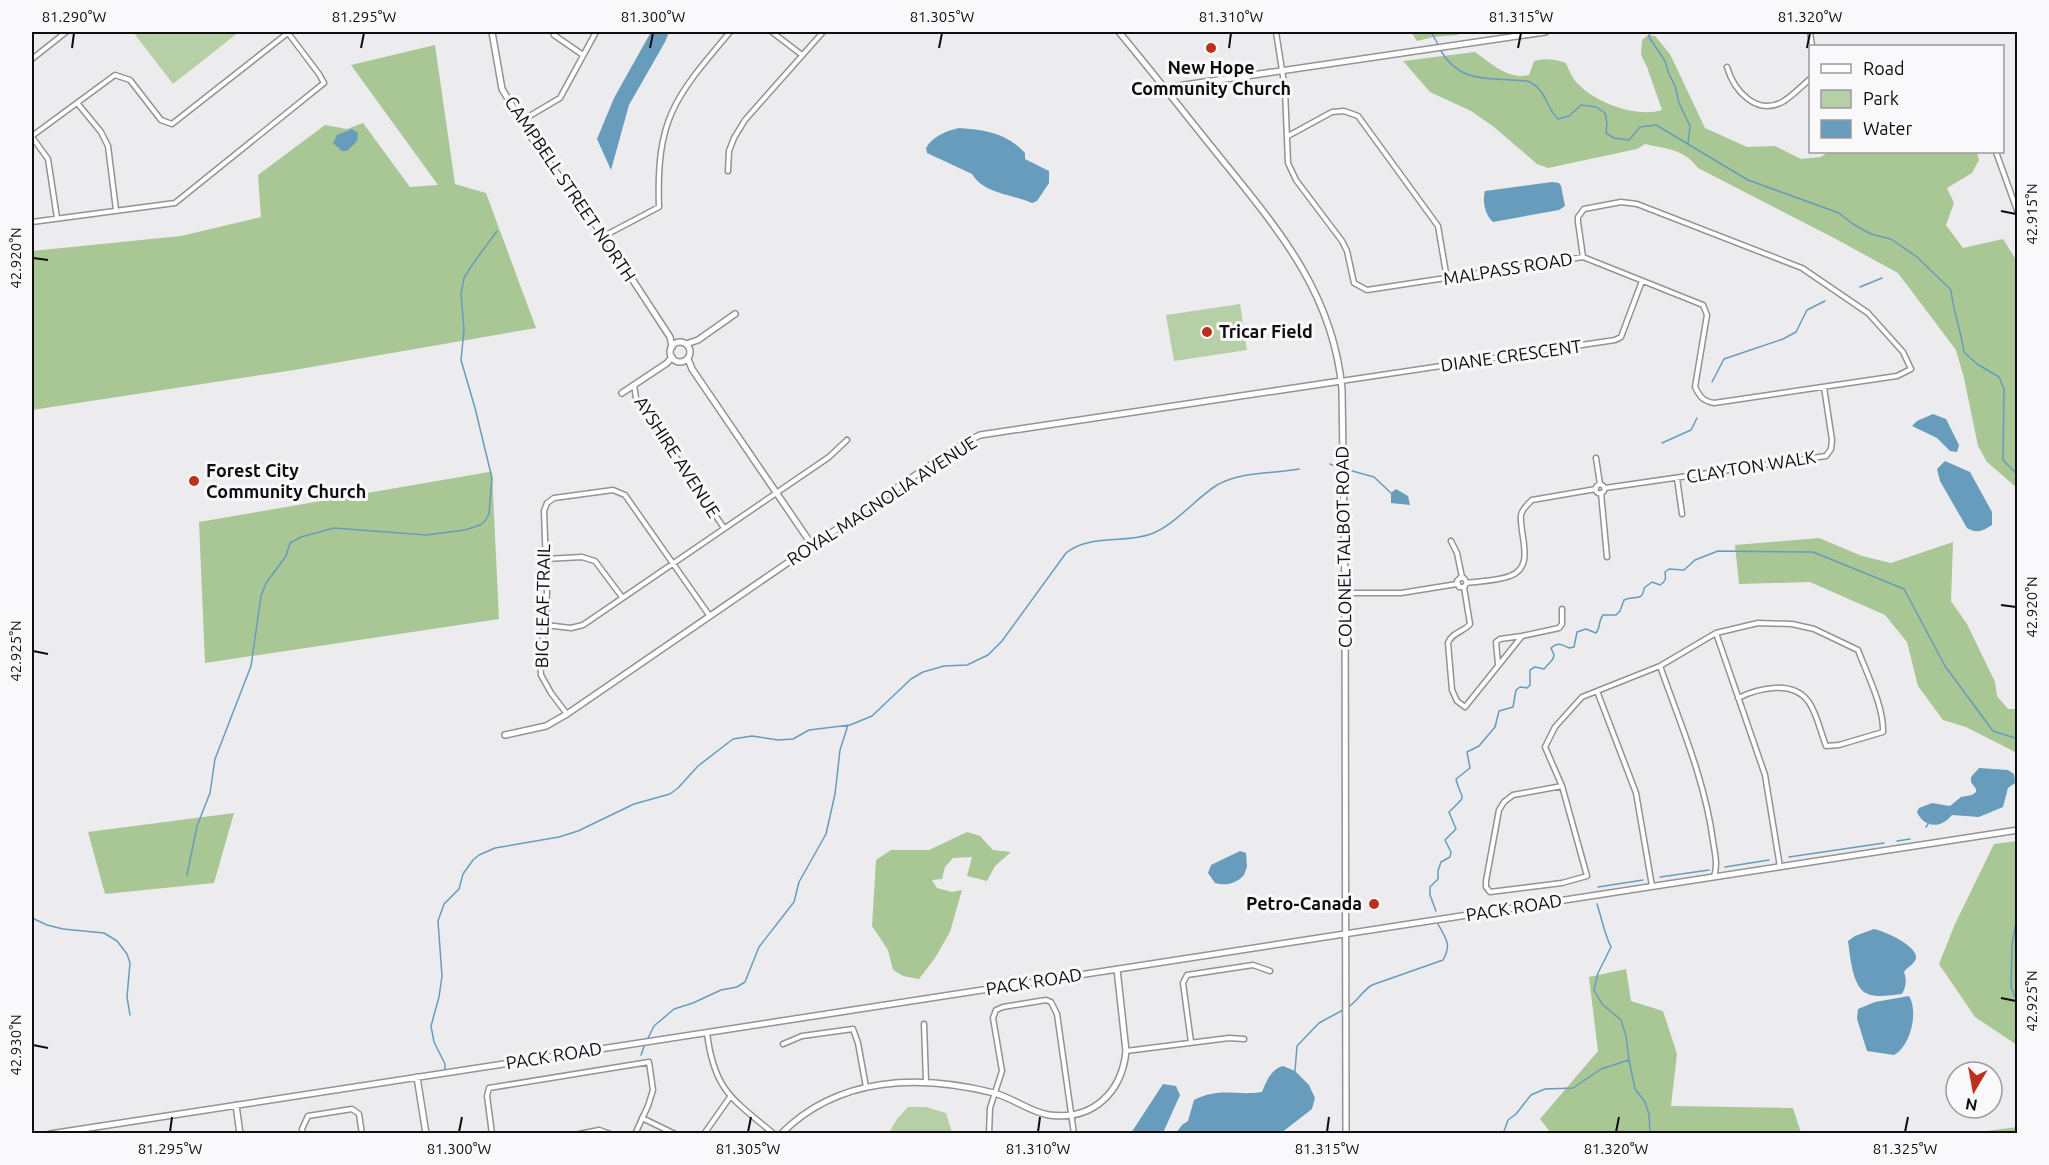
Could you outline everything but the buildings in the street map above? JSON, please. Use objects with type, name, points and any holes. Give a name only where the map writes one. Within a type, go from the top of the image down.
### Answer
[{"type":"street","points":[[32,59],[66,32]]},
{"type":"street","points":[[32,222],[175,203],[324,83],[289,32],[172,124],[161,120],[130,80],[115,75],[32,137],[48,159],[57,218]]},
{"type":"street","name":"CAMPBELL STREET NORTH","points":[[492,32],[502,89],[538,148],[604,236],[670,337],[672,347]]},
{"type":"street","points":[[553,32],[583,55]]},
{"type":"street","points":[[521,120],[560,98],[596,32]]},
{"type":"street","points":[[604,236],[659,207],[658,162],[669,116],[691,78],[730,32]]},
{"type":"street","points":[[772,32],[801,55]]},
{"type":"street","points":[[728,171],[729,151],[745,120],[823,32]]},
{"type":"street","name":"COLONEL TALBOT ROAD","points":[[1119,32],[1277,229],[1308,275],[1329,325],[1340,367],[1345,593],[1346,1134]]},
{"type":"street","name":"MALPASS ROAD","points":[[1277,32],[1285,89],[1288,163],[1296,180],[1342,241],[1347,251],[1354,283],[1367,290],[1583,257],[1703,305],[1707,315],[1695,387],[1699,396],[1706,402],[1714,403],[1897,376],[1911,369],[1903,352],[1868,313],[1802,268],[1637,204],[1621,202],[1584,209],[1578,217],[1583,257]]},
{"type":"street","points":[[1164,88],[1545,32]]},
{"type":"street","points":[[1727,67],[1734,85],[1745,97],[1757,105],[1773,105],[1784,101],[1809,80]]},
{"type":"street","points":[[78,104],[101,132],[108,146],[116,210]]},
{"type":"street","points":[[1288,136],[1332,112],[1344,111],[1358,116],[1438,226],[1447,279]]},
{"type":"street","points":[[1996,153],[2018,213]]},
{"type":"street","name":"DIANE CRESCENT","points":[[1341,381],[1616,340],[1622,337],[1642,281]]},
{"type":"street","points":[[735,314],[698,340],[686,344],[679,343],[672,347],[670,352],[692,369],[812,545]]},
{"type":"street","name":"CAMPBELL STREET NORTH","points":[[670,337],[679,343]]},
{"type":"street","points":[[679,360],[698,340]]},
{"type":"street","points":[[686,344],[690,351]]},
{"type":"street","name":"AYSHIRE AVENUE","points":[[623,392],[667,363],[679,360]]},
{"type":"street","name":"ROYAL MAGNOLIA AVENUE","points":[[506,735],[546,726],[567,714],[812,545],[962,444],[980,435],[1341,381]]},
{"type":"street","name":"AYSHIRE AVENUE","points":[[634,385],[635,395],[724,528]]},
{"type":"street","name":"CLAYTON WALK","points":[[1605,488],[1826,456],[1831,449],[1832,440],[1824,387]]},
{"type":"street","points":[[623,392],[635,395]]},
{"type":"street","points":[[545,625],[571,628],[584,625],[829,457],[847,440]]},
{"type":"street","points":[[1596,458],[1600,484],[1605,488],[1601,493],[1607,557]]},
{"type":"street","points":[[1677,478],[1682,514]]},
{"type":"street","points":[[1522,636],[1465,706],[1457,700],[1452,690],[1448,643],[1450,638],[1470,624],[1464,587],[1467,583],[1511,576],[1518,571],[1525,555],[1521,515],[1532,500],[1596,489],[1600,484]]},
{"type":"street","points":[[1596,489],[1601,493]]},
{"type":"street","name":"BIG LEAF TRAIL","points":[[567,714],[541,675],[540,658],[547,592],[544,510],[547,503],[554,498],[614,490],[624,495],[710,615]]},
{"type":"street","points":[[1452,541],[1462,578],[1466,579],[1467,583]]},
{"type":"street","points":[[545,559],[582,557],[595,561],[622,597]]},
{"type":"street","points":[[1457,584],[1458,579],[1462,578]]},
{"type":"street","points":[[1345,593],[1401,593],[1457,584],[1464,587]]},
{"type":"street","points":[[1498,665],[1496,642],[1500,639],[1559,628],[1562,624],[1562,609]]},
{"type":"street","points":[[1562,786],[1513,795],[1504,802],[1499,810],[1486,881],[1486,887],[1490,892],[1562,883],[1587,876],[1562,786],[1545,747],[1555,727],[1582,697],[1660,666],[1716,633],[1758,623],[1792,624],[1814,629],[1858,650],[1881,714],[1883,732],[1839,746],[1826,746],[1809,702],[1796,690],[1774,688],[1753,690],[1738,698]]},
{"type":"street","points":[[1716,633],[1765,775],[1779,867]]},
{"type":"street","points":[[1660,666],[1710,816],[1718,866],[1714,877]]},
{"type":"street","points":[[1597,690],[1636,793],[1652,886]]},
{"type":"street","name":"PACK ROAD","points":[[50,1134],[2018,830]]},
{"type":"street","points":[[1191,1042],[1183,983],[1186,975],[1253,965],[1270,971]]},
{"type":"street","points":[[781,1134],[814,1106],[866,1087],[927,1081],[947,1082],[996,1093],[1050,1115],[1071,1114],[1094,1108],[1111,1095],[1122,1072],[1126,1051],[1117,969]]},
{"type":"street","points":[[989,1134],[990,1108],[1002,1071],[993,1018],[996,1010],[1046,1000],[1051,1002],[1057,1014],[1074,1134]]},
{"type":"street","points":[[924,1024],[927,1081]]},
{"type":"street","points":[[783,1044],[802,1036],[853,1029],[858,1043],[866,1087]]},
{"type":"street","points":[[707,1033],[714,1066],[730,1097],[774,1134]]},
{"type":"street","points":[[1126,1051],[1229,1038],[1244,1039]]},
{"type":"street","points":[[492,1134],[487,1096],[489,1088],[649,1062],[653,1090],[635,1134]]},
{"type":"street","points":[[417,1077],[426,1134]]},
{"type":"street","points":[[704,1134],[730,1097]]},
{"type":"street","points":[[236,1105],[240,1134]]},
{"type":"street","points":[[303,1134],[302,1129],[308,1116],[352,1109],[359,1114],[362,1134]]},
{"type":"street","points":[[642,1118],[675,1134]]},
{"type":"street","points":[[579,1134],[599,1130],[610,1134]]},
{"type":"green space","points":[[133,32],[239,32],[173,84]]},
{"type":"green space","points":[[1411,32],[1457,32],[1458,35],[1417,41]]},
{"type":"green space","points":[[1648,35],[1655,36],[1670,54],[1705,128],[1747,147],[1775,146],[1801,159],[1821,157],[1827,153],[1977,153],[1979,160],[1972,173],[1947,188],[1954,203],[1946,225],[1963,248],[2003,239],[2015,258],[2018,269],[2017,488],[1987,462],[1978,446],[1956,350],[1898,273],[1698,168],[1681,153],[1645,144],[1637,149],[1548,168],[1537,164],[1494,127],[1471,111],[1430,92],[1403,61],[1475,52],[1500,70],[1521,76],[1529,75],[1534,61],[1546,59],[1558,61],[1566,63],[1576,82],[1586,91],[1606,103],[1641,112],[1662,110],[1641,55],[1642,40]]},
{"type":"green space","points":[[435,45],[455,184],[486,193],[536,328],[294,370],[32,410],[32,390],[34,389],[32,386],[32,251],[181,236],[261,217],[258,175],[325,125],[347,129],[363,123],[410,187],[438,185],[351,65]]},
{"type":"green space","name":"Tricar Field","points":[[1240,304],[1247,350],[1174,361],[1166,315]]},
{"type":"green space","points":[[492,473],[499,619],[205,663],[199,522]]},
{"type":"green space","points":[[1819,538],[1862,556],[1891,563],[1953,542],[1951,601],[1967,624],[1995,682],[1997,696],[2008,709],[2017,709],[2017,753],[1966,727],[1943,720],[1918,686],[1907,642],[1885,615],[1810,582],[1739,584],[1735,545]]},
{"type":"green space","points":[[234,813],[214,883],[105,894],[88,832]]},
{"type":"green space","points":[[967,832],[980,836],[993,850],[1011,852],[995,866],[987,881],[967,876],[972,857],[953,858],[945,867],[942,879],[932,880],[937,888],[952,892],[962,890],[950,932],[919,979],[903,976],[893,970],[888,950],[872,926],[876,860],[891,850],[929,850]]},
{"type":"green space","points":[[2018,841],[2017,1045],[1975,1017],[1939,964],[1955,924],[1994,844]]},
{"type":"green space","points":[[1626,969],[1631,1001],[1663,1011],[1677,1054],[1671,1106],[1793,1108],[1801,1133],[1551,1133],[1540,1119],[1598,1051],[1589,977]]},
{"type":"green space","points":[[908,1107],[926,1107],[946,1113],[952,1133],[889,1133],[897,1119]]},
{"type":"green space","points":[[2017,1127],[2017,1133],[1972,1133]]},
{"type":"water","points":[[651,32],[669,32],[629,105],[611,170],[597,139],[614,98]]},
{"type":"water","points":[[959,128],[978,130],[1003,137],[1025,153],[1025,159],[1049,171],[1049,183],[1037,201],[1032,203],[991,190],[977,181],[972,174],[927,153],[926,148],[936,137]]},
{"type":"water","points":[[352,129],[358,133],[357,141],[347,151],[342,151],[333,143],[337,135]]},
{"type":"water","points":[[1559,183],[1561,186],[1565,206],[1559,210],[1493,222],[1486,212],[1485,191]]},
{"type":"water","points":[[1933,414],[1946,419],[1959,445],[1957,452],[1950,451],[1937,438],[1912,426],[1917,421]]},
{"type":"water","points":[[1945,461],[1970,472],[1992,512],[1992,525],[1986,529],[1974,531],[1967,528],[1940,481],[1937,469]]},
{"type":"water","points":[[1396,489],[1408,496],[1410,505],[1391,503],[1391,493]]},
{"type":"water","points":[[1979,768],[2008,770],[2014,774],[2015,783],[2008,788],[2003,807],[1979,817],[1952,815],[1943,823],[1933,825],[1920,817],[1917,812],[1919,808],[1932,803],[1950,806],[1961,797],[1976,792],[1971,777]]},
{"type":"water","points":[[1240,851],[1246,853],[1247,867],[1244,875],[1230,884],[1215,883],[1208,873],[1211,865]]},
{"type":"water","points":[[1874,929],[1900,940],[1915,953],[1916,958],[1913,964],[1904,972],[1906,983],[1902,994],[1872,995],[1863,991],[1858,985],[1848,941]]},
{"type":"water","points":[[1909,996],[1912,1003],[1913,1020],[1908,1037],[1900,1051],[1894,1055],[1867,1051],[1857,1019],[1858,1009],[1875,1002]]},
{"type":"water","points":[[1283,1066],[1295,1071],[1309,1085],[1315,1098],[1312,1109],[1281,1133],[1176,1133],[1188,1121],[1194,1100],[1220,1093],[1262,1092],[1272,1073]]},
{"type":"water","points":[[1163,1084],[1176,1086],[1180,1095],[1163,1133],[1131,1133]]},
{"type":"waterway","points":[[1431,32],[1439,46]]},
{"type":"waterway","points":[[1650,32],[1649,37],[1665,61],[1679,103],[1690,126],[1688,143]]},
{"type":"waterway","points":[[1441,51],[1455,67],[1471,76],[1530,82],[1540,90],[1558,119],[1569,116],[1581,105],[1596,107],[1605,113],[1606,133],[1614,138],[1629,140],[1640,127],[1656,125],[1748,180],[1839,213],[1871,234],[1891,239],[1917,257],[1951,290],[1964,352],[1977,364],[1999,377],[2004,389],[2003,460],[2018,475]]},
{"type":"waterway","points":[[187,875],[197,826],[210,793],[215,759],[251,666],[261,596],[266,583],[286,556],[290,543],[301,537],[334,528],[426,535],[465,530],[480,525],[489,514],[492,478],[461,360],[464,330],[461,294],[464,278],[497,231]]},
{"type":"waterway","points":[[1860,287],[1882,278]]},
{"type":"waterway","points":[[1712,382],[1724,359],[1783,339],[1796,332],[1807,310],[1825,301]]},
{"type":"waterway","points":[[1662,443],[1691,430],[1697,418]]},
{"type":"waterway","points":[[1330,464],[1340,468]]},
{"type":"waterway","points":[[445,1071],[445,1064],[434,1042],[431,1026],[442,976],[438,921],[444,904],[459,889],[463,874],[479,855],[495,848],[559,837],[578,831],[634,804],[670,794],[698,766],[733,739],[752,736],[778,740],[793,739],[809,730],[850,725],[872,716],[911,679],[923,672],[944,666],[967,665],[988,655],[1002,641],[1066,553],[1075,547],[1096,541],[1129,539],[1151,534],[1168,525],[1226,480],[1247,475],[1299,469]]},
{"type":"waterway","points":[[1345,469],[1374,477],[1391,493]]},
{"type":"waterway","points":[[1436,911],[1430,895],[1430,887],[1438,879],[1441,862],[1450,857],[1451,852],[1445,840],[1456,829],[1449,812],[1462,799],[1456,779],[1470,768],[1467,752],[1479,746],[1495,727],[1499,711],[1513,707],[1516,690],[1520,687],[1527,688],[1530,685],[1530,670],[1535,667],[1544,669],[1553,659],[1551,648],[1556,645],[1574,647],[1577,632],[1586,629],[1596,633],[1603,615],[1616,615],[1624,600],[1640,597],[1644,588],[1652,582],[1660,585],[1665,580],[1665,572],[1669,569],[1684,570],[1695,560],[1718,551],[1813,552],[1904,589],[1945,666],[1993,731],[2018,739]]},
{"type":"waterway","points":[[647,1040],[654,1026],[674,1009],[721,990],[737,987],[745,982],[759,947],[794,902],[799,882],[826,834],[835,794],[840,750],[848,725]]},
{"type":"waterway","points":[[1897,841],[1910,839]]},
{"type":"waterway","points":[[1789,857],[1884,843]]},
{"type":"waterway","points":[[1725,867],[1769,860]]},
{"type":"waterway","points":[[1660,877],[1709,870]]},
{"type":"waterway","points":[[1598,887],[1643,880]]},
{"type":"waterway","points":[[1597,904],[1611,947],[1598,973],[1594,990],[1602,1004],[1621,1020],[1635,1089],[1645,1102],[1649,1114],[1650,1134]]},
{"type":"waterway","points":[[2018,911],[2012,945],[2011,987],[2018,1004]]},
{"type":"waterway","points":[[32,918],[63,929],[104,933],[117,941],[127,954],[130,963],[127,997],[130,1015]]},
{"type":"waterway","points":[[1347,1008],[1372,985],[1443,960],[1447,946],[1438,924]]},
{"type":"waterway","points":[[1295,1071],[1297,1046],[1319,1023],[1343,1010]]},
{"type":"waterway","points":[[641,1055],[645,1044]]},
{"type":"waterway","points":[[1503,1134],[1508,1120],[1516,1114],[1531,1095],[1545,1089],[1573,1088],[1601,1069],[1629,1060]]},
{"type":"place","name":"New Hope Community Church","points":[[1211,48]]},
{"type":"place","name":"Tricar Field","points":[[1207,332]]},
{"type":"place","name":"Forest City Community Church","points":[[194,481]]},
{"type":"place","name":"Petro-Canada","points":[[1374,904]]}]
